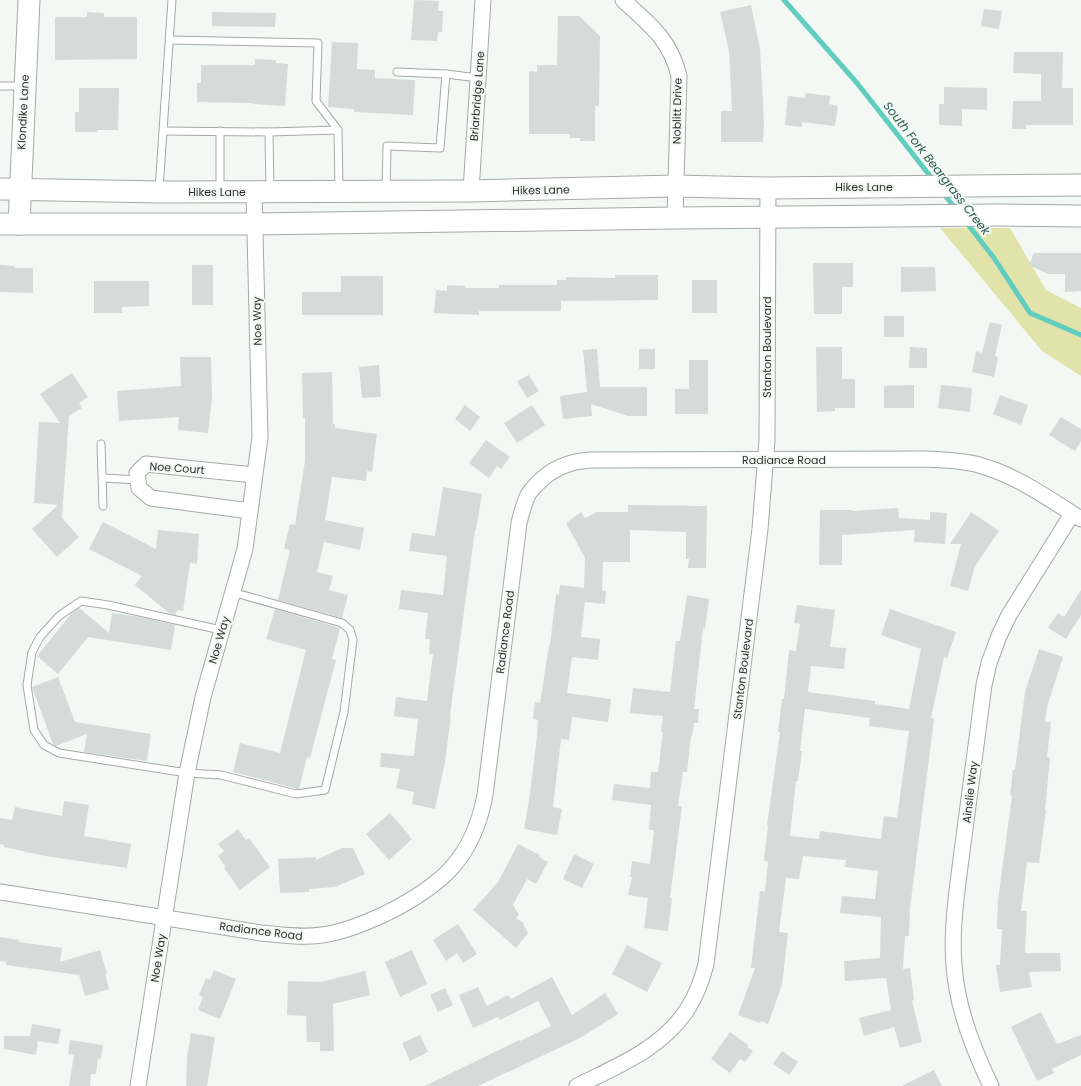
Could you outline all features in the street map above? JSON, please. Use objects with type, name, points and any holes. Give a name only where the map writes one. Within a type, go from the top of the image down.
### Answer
[{"type":"main road","name":"Klondike Lane","points":[[9,224],[10,189],[25,86],[29,0]]},
{"type":"main road","name":"Hikes Lane","points":[[10,189],[159,192],[386,192],[675,186],[768,188],[1081,185]]},
{"type":"main road","points":[[9,224],[255,224],[943,215],[1081,216]]},
{"type":"street","name":"Briarbridge Lane","points":[[471,191],[483,0]]},
{"type":"street","name":"Noblitt Drive","points":[[624,0],[657,32],[668,47],[675,61],[679,83],[675,218]]},
{"type":"street","name":"Stanton Boulevard","points":[[577,1086],[633,1059],[658,1042],[673,1028],[688,1009],[701,983],[706,964],[760,529],[767,432],[768,188]]},
{"type":"street","name":"Noe Way","points":[[138,1086],[186,773],[203,697],[245,549],[260,437],[255,224],[262,192]]},
{"type":"street","name":"Radiance Road","points":[[0,892],[261,933],[302,937],[335,932],[370,921],[425,892],[456,864],[477,827],[486,787],[519,523],[528,496],[532,489],[544,476],[556,468],[578,461],[957,460],[978,464],[998,471],[1027,485],[1077,517]]},
{"type":"street","name":"Noe Court","points":[[250,511],[151,498],[139,488],[137,473],[146,464],[254,475]]},
{"type":"street","name":"Ainslie Way","points":[[991,1086],[979,1062],[964,1022],[956,988],[952,942],[956,898],[984,685],[989,663],[1009,615],[1077,517]]},
{"type":"lane","points":[[159,192],[172,0]]},
{"type":"lane","points":[[170,40],[318,44],[316,101],[338,130],[339,192]]},
{"type":"lane","points":[[397,72],[446,74],[479,78]]},
{"type":"lane","points":[[386,192],[387,146],[440,148],[446,74]]},
{"type":"lane","points":[[0,86],[25,86]]},
{"type":"lane","points":[[164,131],[269,132],[338,130]]},
{"type":"lane","points":[[220,131],[220,192]]},
{"type":"lane","points":[[262,192],[269,132]]},
{"type":"lane","points":[[101,444],[103,506]]},
{"type":"lane","points":[[102,478],[138,480]]},
{"type":"lane","points":[[222,630],[108,605],[81,601],[59,616],[40,638],[32,652],[27,685],[34,730],[44,745],[59,753],[186,773],[222,775],[296,794],[325,790],[344,712],[353,640],[350,630],[342,623],[232,592]]},
{"type":"green space","points":[[940,228],[1010,228],[1046,290],[1081,308],[1081,376],[1042,351]]},
{"type":"building","points":[[414,0],[439,1],[438,11],[443,11],[442,32],[438,32],[437,41],[411,40]]},
{"type":"building","points":[[751,5],[760,49],[764,122],[763,142],[721,142],[721,111],[732,111],[729,51],[720,12]]},
{"type":"building","points":[[984,9],[1002,11],[999,29],[981,26]]},
{"type":"building","points":[[87,12],[104,13],[104,17],[137,17],[137,59],[55,60],[55,17],[87,17]]},
{"type":"building","points":[[212,12],[276,13],[275,27],[212,26]]},
{"type":"building","points":[[558,16],[579,16],[600,36],[599,106],[595,106],[595,141],[580,141],[580,138],[570,138],[570,134],[529,134],[529,71],[537,72],[537,65],[557,65]]},
{"type":"building","points":[[332,42],[358,43],[357,69],[375,70],[375,78],[415,80],[413,115],[354,112],[354,109],[328,107]]},
{"type":"building","points":[[1014,52],[1063,52],[1062,88],[1073,88],[1073,125],[1026,125],[1026,129],[1012,129],[1013,101],[1041,101],[1041,74],[1013,73]]},
{"type":"building","points":[[255,59],[276,60],[276,63],[288,64],[285,106],[252,104],[253,103],[197,102],[197,83],[201,83],[201,65],[255,65]]},
{"type":"building","points":[[944,87],[987,88],[987,110],[962,109],[962,126],[939,125],[939,104],[944,104]]},
{"type":"building","points":[[79,88],[119,88],[118,130],[75,132],[75,112],[79,112]]},
{"type":"building","points":[[806,93],[830,96],[829,104],[838,106],[835,126],[802,122],[802,127],[785,125],[788,96],[805,98]]},
{"type":"building","points":[[1034,253],[1081,253],[1081,291],[1065,292],[1065,274],[1048,274],[1029,265]]},
{"type":"building","points":[[813,263],[853,263],[853,287],[842,287],[842,314],[814,314]]},
{"type":"building","points":[[0,265],[15,266],[15,268],[33,268],[33,293],[0,292]]},
{"type":"building","points":[[192,265],[213,265],[213,305],[192,305]]},
{"type":"building","points":[[901,267],[935,267],[936,291],[901,292]]},
{"type":"building","points":[[615,275],[658,275],[658,300],[561,301],[561,311],[479,311],[479,315],[434,313],[436,290],[447,291],[447,285],[465,286],[465,288],[499,288],[499,285],[557,285],[557,280],[566,280],[566,277],[615,278]]},
{"type":"building","points":[[341,276],[383,276],[383,315],[302,315],[302,292],[341,292]]},
{"type":"building","points":[[692,280],[717,280],[717,313],[692,313]]},
{"type":"building","points":[[94,281],[149,281],[149,306],[122,307],[122,313],[94,313]]},
{"type":"building","points":[[884,316],[904,316],[904,337],[884,337]]},
{"type":"building","points":[[990,322],[1002,325],[995,356],[998,357],[994,377],[972,372],[976,351],[982,353]]},
{"type":"building","points":[[816,347],[842,347],[842,379],[855,379],[855,408],[835,408],[835,411],[817,412]]},
{"type":"building","points":[[910,347],[927,348],[927,368],[909,368]]},
{"type":"building","points":[[597,349],[600,387],[647,387],[647,416],[628,416],[591,404],[592,416],[563,419],[560,396],[587,392],[583,350]]},
{"type":"building","points":[[639,349],[655,349],[655,369],[639,369]]},
{"type":"building","points":[[180,357],[211,357],[212,398],[208,433],[178,430],[179,417],[119,421],[117,391],[181,386]]},
{"type":"building","points":[[689,360],[708,360],[708,414],[675,414],[675,389],[689,389]]},
{"type":"building","points":[[379,365],[381,397],[362,398],[359,367]]},
{"type":"building","points":[[332,372],[333,424],[335,424],[335,428],[377,434],[372,472],[367,471],[366,481],[332,477],[325,520],[364,528],[360,550],[324,542],[317,572],[333,576],[329,590],[348,595],[342,618],[278,600],[290,550],[284,549],[290,524],[295,525],[305,461],[305,418],[303,418],[302,373]]},
{"type":"building","points":[[72,373],[88,397],[79,403],[82,408],[69,416],[62,518],[79,537],[57,557],[32,529],[58,505],[34,503],[39,422],[60,423],[40,394]]},
{"type":"building","points":[[529,375],[539,391],[527,398],[517,381]]},
{"type":"building","points":[[914,385],[914,408],[884,408],[884,386]]},
{"type":"building","points":[[941,385],[972,388],[970,412],[938,408]]},
{"type":"building","points":[[1000,395],[1028,405],[1021,425],[993,414]]},
{"type":"building","points":[[465,405],[480,417],[470,431],[455,419]]},
{"type":"building","points":[[532,405],[545,425],[517,443],[504,423]]},
{"type":"building","points":[[1061,417],[1081,429],[1081,441],[1075,451],[1049,435]]},
{"type":"building","points":[[486,440],[510,457],[501,469],[497,466],[489,478],[469,463]]},
{"type":"building","points":[[443,487],[482,494],[475,530],[445,762],[435,809],[412,804],[414,792],[396,788],[400,769],[380,767],[381,753],[414,756],[418,719],[394,716],[396,697],[427,701],[433,654],[429,654],[430,639],[425,639],[428,613],[399,609],[401,590],[443,595],[447,556],[409,551],[412,533],[435,536]]},
{"type":"building","points":[[628,505],[707,506],[706,568],[688,568],[689,559],[686,559],[686,532],[630,530],[630,562],[603,562],[602,590],[606,591],[605,604],[585,602],[581,637],[600,639],[598,660],[572,657],[567,693],[611,699],[608,722],[572,717],[569,740],[561,739],[553,807],[562,809],[557,835],[524,829],[537,736],[538,720],[533,719],[535,702],[540,703],[550,645],[556,594],[559,595],[560,585],[584,588],[585,558],[566,523],[581,512],[585,518],[597,512],[628,512]]},
{"type":"building","points":[[898,508],[899,518],[930,520],[930,512],[947,513],[945,544],[914,542],[915,530],[842,535],[842,565],[819,565],[820,510],[852,511]]},
{"type":"building","points":[[971,512],[999,531],[975,566],[968,591],[950,586],[961,544],[950,544]]},
{"type":"building","points":[[103,522],[156,549],[158,530],[199,534],[197,564],[190,563],[183,611],[177,610],[176,615],[169,613],[135,585],[142,576],[89,549]]},
{"type":"building","points":[[1081,590],[1081,615],[1066,639],[1048,628],[1058,613],[1064,617]]},
{"type":"building","points":[[687,595],[709,599],[705,629],[703,628],[694,709],[699,709],[698,723],[694,723],[687,772],[683,772],[678,806],[682,806],[670,898],[672,898],[668,931],[644,928],[648,898],[628,895],[632,877],[630,877],[632,861],[650,864],[654,830],[649,830],[651,805],[612,800],[614,784],[650,788],[651,772],[658,772],[663,732],[661,732],[663,716],[630,713],[633,688],[670,692],[676,641],[680,641]]},
{"type":"building","points":[[797,605],[835,610],[830,647],[846,648],[844,669],[811,666],[808,692],[875,701],[875,704],[909,709],[921,649],[881,635],[890,609],[956,632],[947,658],[944,657],[931,718],[934,719],[910,908],[909,936],[905,936],[903,969],[910,968],[914,1000],[912,1001],[922,1042],[900,1048],[894,1027],[864,1036],[859,1018],[891,1010],[886,978],[845,981],[844,961],[880,958],[881,917],[840,913],[842,896],[875,899],[878,871],[845,867],[846,860],[803,856],[799,879],[786,878],[779,932],[788,933],[782,985],[768,1024],[761,1021],[760,1023],[738,1015],[755,968],[751,968],[760,891],[765,892],[768,862],[764,861],[767,825],[780,732],[778,732],[782,699],[784,699],[789,650],[796,651],[800,624],[794,623]],"holes":[[[805,709],[870,718],[869,726],[909,731],[897,818],[884,816],[881,839],[820,831],[819,839],[790,836],[796,781],[798,781],[802,751],[800,751]]]},
{"type":"building","points":[[79,608],[109,633],[112,613],[140,617],[175,625],[171,650],[88,637],[58,674],[37,656],[71,614]]},
{"type":"building","points":[[275,609],[340,628],[332,659],[336,660],[310,758],[307,757],[299,789],[233,772],[240,743],[280,753],[306,650],[266,639]]},
{"type":"building","points":[[1039,649],[1063,657],[1047,707],[1045,722],[1051,722],[1047,757],[1050,758],[1046,810],[1039,863],[1027,862],[1021,911],[1027,911],[1025,953],[1060,953],[1061,971],[1029,972],[1032,987],[1000,992],[996,965],[1000,965],[1002,929],[997,929],[998,900],[1012,796],[1010,795],[1013,770],[1015,770],[1025,692]]},
{"type":"building","points":[[58,677],[75,722],[151,734],[147,761],[84,752],[87,734],[56,746],[53,744],[32,687]]},
{"type":"building","points":[[64,801],[89,805],[84,836],[131,844],[127,868],[45,856],[4,847],[4,845],[0,844],[0,818],[12,820],[15,807],[62,816]]},
{"type":"building","points":[[390,813],[412,839],[389,860],[366,834]]},
{"type":"building","points":[[238,829],[246,840],[249,838],[270,867],[240,890],[224,868],[226,867],[218,856],[224,851],[218,844]]},
{"type":"building","points":[[518,844],[540,855],[539,857],[548,862],[536,884],[527,879],[513,905],[519,915],[516,918],[523,923],[528,933],[516,948],[473,910],[498,882]]},
{"type":"building","points":[[342,848],[353,848],[365,874],[335,887],[309,889],[309,892],[280,893],[278,859],[316,857],[316,860]]},
{"type":"building","points":[[574,854],[594,864],[582,888],[563,879]]},
{"type":"building","points":[[458,924],[477,954],[463,963],[457,953],[446,961],[433,940]]},
{"type":"building","points":[[0,937],[19,940],[19,942],[62,948],[60,962],[100,950],[107,974],[105,974],[109,989],[85,996],[79,975],[6,965],[6,962],[0,961]]},
{"type":"building","points":[[627,945],[662,963],[647,992],[612,974]]},
{"type":"building","points":[[412,950],[427,984],[400,997],[385,962]]},
{"type":"building","points":[[214,970],[236,979],[220,1019],[198,1010],[203,997],[199,995],[206,978],[210,980]]},
{"type":"building","points":[[365,971],[370,995],[333,1004],[334,1051],[320,1051],[320,1042],[307,1042],[306,1016],[287,1015],[288,981],[321,982]]},
{"type":"building","points":[[552,977],[572,1015],[605,993],[618,1014],[580,1038],[478,1086],[425,1086],[551,1026],[538,1001],[500,1020],[498,1017],[473,1028],[459,995],[478,987],[487,1006],[508,995],[511,999]]},
{"type":"building","points":[[445,988],[453,1005],[438,1012],[430,995]]},
{"type":"building","points":[[1041,1012],[1057,1044],[1081,1035],[1081,1055],[1052,1069],[1054,1073],[1037,1081],[1011,1027]]},
{"type":"building","points":[[32,1024],[61,1029],[58,1044],[38,1041],[36,1055],[4,1049],[4,1036],[30,1036]]},
{"type":"building","points":[[730,1032],[748,1045],[747,1047],[753,1051],[745,1062],[740,1059],[730,1073],[711,1059]]},
{"type":"building","points":[[191,1033],[215,1037],[207,1086],[186,1086],[187,1057]]},
{"type":"building","points":[[420,1035],[428,1052],[410,1061],[402,1043]]},
{"type":"building","points":[[70,1040],[103,1045],[101,1059],[98,1058],[96,1074],[91,1074],[90,1086],[69,1086],[74,1055],[68,1054]]},
{"type":"building","points":[[782,1051],[798,1062],[789,1075],[773,1064]]},
{"type":"building","points":[[934,1070],[942,1086],[902,1086]]},
{"type":"waterway","name":"South Fork Beargrass Creek","points":[[784,0],[857,83],[934,181]]},
{"type":"waterway","name":"South Fork Beargrass Creek","points":[[942,192],[956,209]]},
{"type":"waterway","name":"South Fork Beargrass Creek","points":[[966,222],[994,258],[1030,313],[1081,335]]}]
